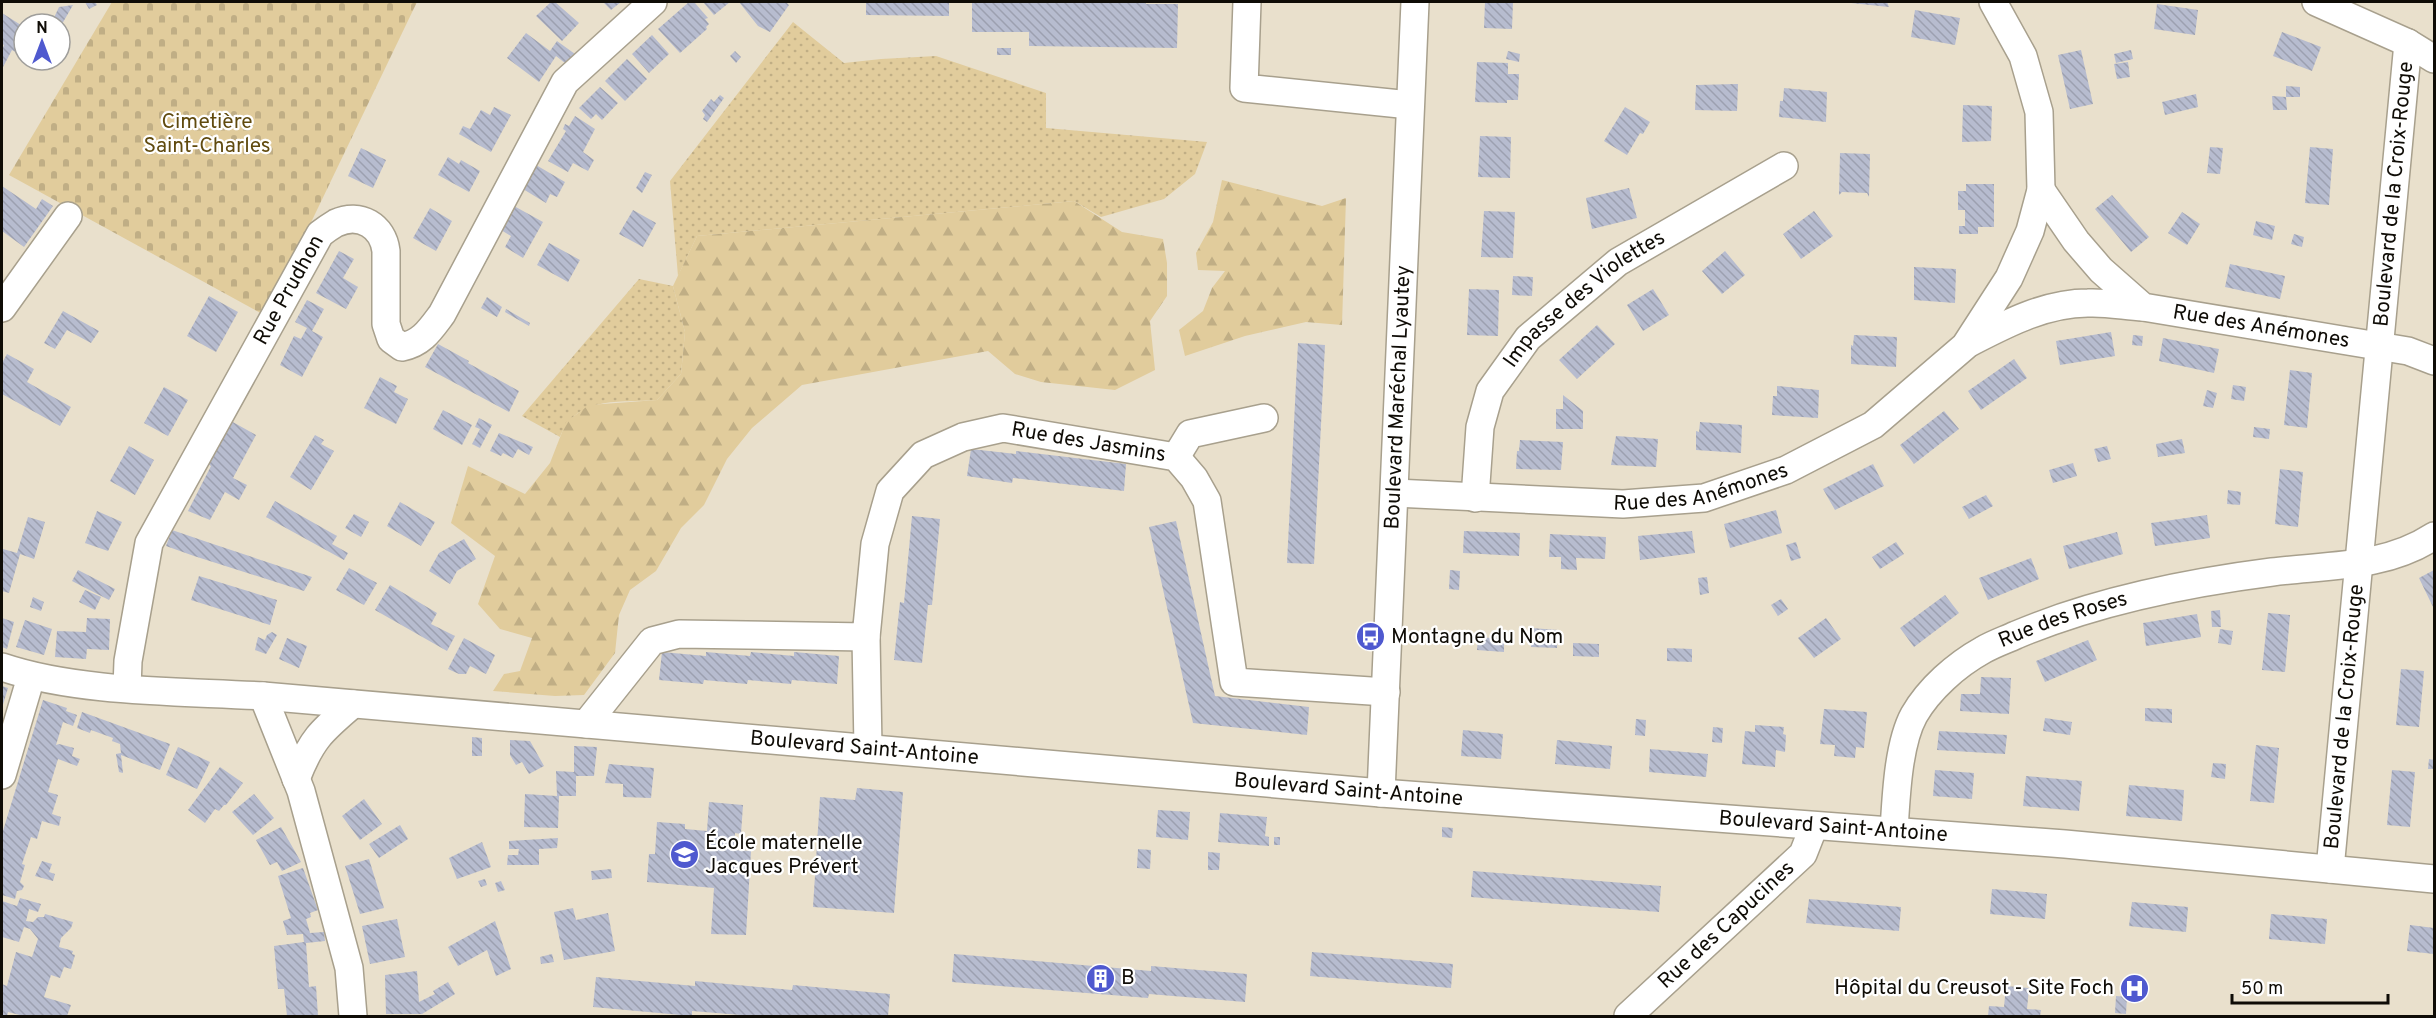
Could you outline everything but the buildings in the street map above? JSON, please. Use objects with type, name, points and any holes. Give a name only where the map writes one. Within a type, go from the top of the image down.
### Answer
[{"type":"street","name":"Rue Prudhon","points":[[127,688],[128,661],[149,543],[320,234],[339,222],[356,220],[369,222],[379,230],[385,240],[386,251],[386,324],[391,339],[402,347],[415,345],[426,336],[442,314],[565,82],[653,2]]},
{"type":"street","points":[[1247,2],[1244,88],[1410,105]]},
{"type":"street","name":"Boulevard Maréchal Lyautey","points":[[1381,793],[1415,2]]},
{"type":"street","name":"Rue des Anémones","points":[[1965,346],[2009,278],[2030,231],[2041,190],[2039,112],[2023,56],[1993,2]]},
{"type":"street","points":[[2316,2],[2408,43],[2434,59]]},
{"type":"street","name":"Boulevard de la Croix-Rouge","points":[[2330,869],[2408,43]]},
{"type":"street","name":"Impasse des Violettes","points":[[1475,498],[1480,427],[1490,391],[1528,338],[1618,262],[1784,166]]},
{"type":"street","name":"Rue des Anémones","points":[[2041,190],[2076,241],[2101,270],[2143,308]]},
{"type":"street","points":[[2,309],[68,216]]},
{"type":"street","name":"Rue des Anémones","points":[[1395,494],[1623,504],[1704,498],[1786,470],[1873,424],[1965,346],[2016,319],[2052,308],[2087,303],[2143,308],[2380,346]]},
{"type":"street","name":"Boulevard de la Croix-Rouge","points":[[2380,346],[2419,353],[2434,361]]},
{"type":"street","points":[[1176,457],[1190,434],[1263,418]]},
{"type":"street","name":"Rue des Jasmins","points":[[867,748],[866,636],[875,544],[890,491],[923,455],[963,437],[1003,428],[1176,457],[1194,478],[1207,501],[1234,682],[1386,692]]},
{"type":"street","name":"Boulevard de la Croix-Rouge","points":[[2358,565],[2415,547],[2434,536]]},
{"type":"street","name":"Rue des Roses","points":[[1894,831],[1901,759],[1913,717],[1928,695],[1959,665],[1983,649],[2074,613],[2150,594],[2206,582],[2274,572],[2358,565]]},
{"type":"street","points":[[586,724],[652,641],[679,634],[866,636]]},
{"type":"street","name":"Boulevard Saint-Antoine","points":[[2,667],[31,677],[127,688],[263,696],[1381,793],[2065,844],[2434,879]]},
{"type":"street","points":[[2,775],[31,677]]},
{"type":"street","points":[[263,696],[296,779],[349,968],[353,1017]]},
{"type":"street","points":[[296,779],[306,753],[317,736],[353,704]]},
{"type":"street","name":"Rue des Capucines","points":[[1628,1017],[1803,854],[1814,826]]},
{"type":"green space","name":"Cimetière Saint-Charles","points":[[112,2],[417,2],[266,316],[9,175]]},
{"type":"green space","points":[[793,22],[844,63],[936,56],[1046,93],[1046,128],[1207,142],[1195,174],[1164,199],[1101,217],[1074,201],[697,236],[678,276],[670,181]]},
{"type":"green space","points":[[1222,180],[1322,206],[1346,198],[1342,325],[1306,322],[1245,336],[1185,356],[1179,330],[1203,311],[1212,288],[1225,271],[1198,270],[1196,253],[1213,222]]},
{"type":"green space","points":[[1074,201],[1122,232],[1163,239],[1167,263],[1167,296],[1150,321],[1155,370],[1115,390],[1041,382],[1015,374],[988,351],[802,385],[752,428],[727,459],[704,505],[681,528],[656,571],[630,590],[619,615],[615,653],[584,695],[555,696],[493,691],[504,674],[520,671],[532,638],[500,629],[478,604],[495,556],[451,523],[468,466],[525,494],[550,463],[566,422],[589,405],[657,400],[681,374],[685,332],[673,286],[697,236]]},
{"type":"green space","points":[[639,279],[673,286],[685,332],[681,374],[657,400],[614,402],[588,408],[567,423],[560,437],[522,416]]},
{"type":"place","name":"Montagne du Nom","points":[[1370,637]]},
{"type":"place","name":"École maternelle Jacques Prévert","points":[[684,855]]},
{"type":"place","name":"B","points":[[1100,978]]},
{"type":"place","name":"Hôpital du Creusot - Site Foch","points":[[2135,988]]}]
